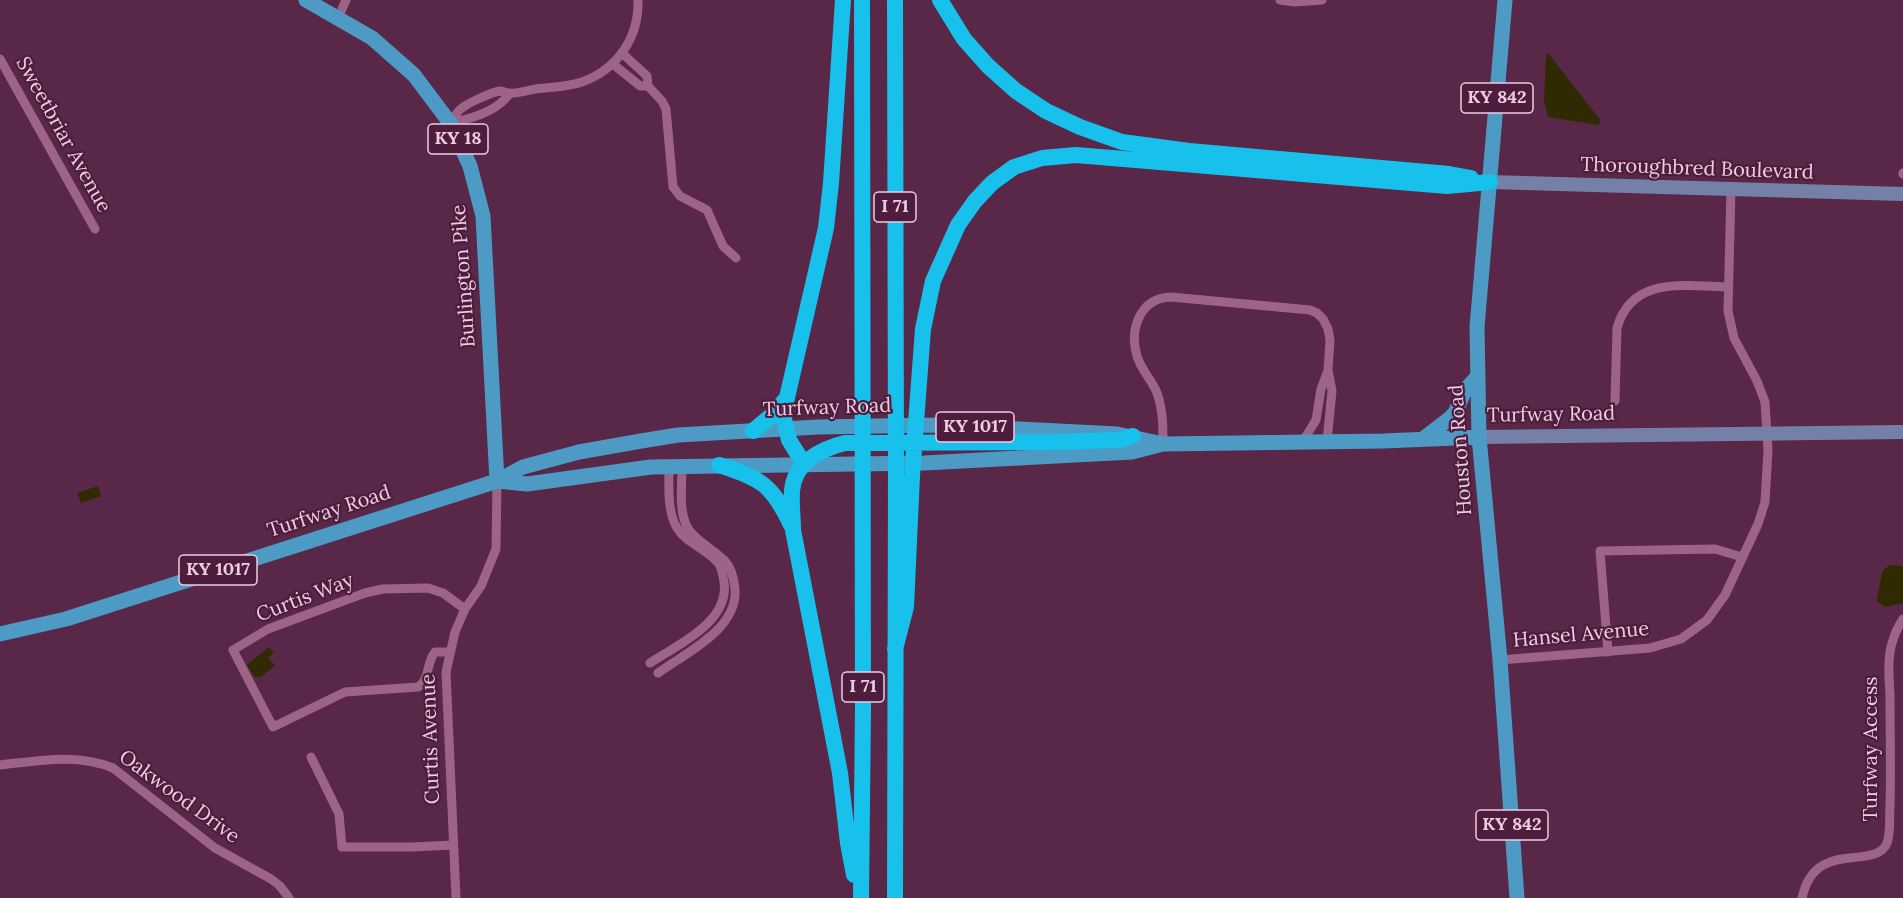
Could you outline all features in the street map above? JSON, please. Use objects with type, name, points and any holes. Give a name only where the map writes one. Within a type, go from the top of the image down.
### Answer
[{"type":"highway","points":[[804,464],[789,440],[783,415],[826,228],[843,0]]},
{"type":"highway","name":"I 71","points":[[860,898],[864,707],[862,0]]},
{"type":"highway","name":"I 71","points":[[895,0],[896,415],[904,475],[906,607],[895,649],[895,898]]},
{"type":"highway","points":[[940,0],[964,39],[988,66],[1016,91],[1046,111],[1080,127],[1122,142],[1189,151],[1449,174],[1490,182]]},
{"type":"highway","points":[[904,475],[916,415],[923,329],[933,281],[958,225],[975,201],[992,183],[1014,167],[1042,158],[1076,154],[1447,186],[1490,182]]},
{"type":"highway","points":[[753,431],[788,397]]},
{"type":"highway","points":[[860,898],[848,843],[840,773],[793,530],[792,490],[798,472],[804,464],[829,447],[845,443],[1056,442],[1120,440],[1133,436]]},
{"type":"highway","points":[[719,465],[762,482],[783,509],[793,530]]},
{"type":"main road","name":"Burlington Pike","points":[[306,0],[372,38],[401,62],[427,89],[450,123],[470,166],[483,216],[498,481]]},
{"type":"main road","name":"Houston Road","points":[[1505,0],[1477,327],[1477,377],[1479,436],[1500,660],[1517,898]]},
{"type":"main road","name":"Thoroughbred Boulevard","points":[[1490,182],[1903,194]]},
{"type":"main road","points":[[1422,439],[1455,413],[1465,390],[1477,377]]},
{"type":"main road","name":"Turfway Road","points":[[0,634],[66,619],[498,481],[523,467],[579,452],[678,435],[785,429],[941,425],[1133,436],[1164,444]]},
{"type":"main road","name":"Turfway Road","points":[[498,481],[527,484],[651,467],[924,463],[1132,452],[1164,444],[1479,436],[1903,432]]},
{"type":"street","points":[[338,18],[346,0]]},
{"type":"street","points":[[450,123],[467,120],[504,102],[510,93],[581,82],[599,74],[623,54],[637,19],[638,0]]},
{"type":"street","points":[[1280,0],[1295,2],[1322,0]]},
{"type":"street","points":[[623,54],[647,76],[648,86],[666,109],[673,187],[680,196],[707,210],[723,246],[736,258]]},
{"type":"street","name":"Sweetbriar Avenue","points":[[0,59],[95,229]]},
{"type":"street","points":[[613,64],[640,86],[648,86]]},
{"type":"street","name":"Hansel Avenue","points":[[1500,660],[1663,645],[1681,639],[1700,627],[1725,595],[1766,502],[1767,433],[1762,393],[1734,338],[1728,311],[1731,189]]},
{"type":"street","points":[[1615,401],[1617,328],[1620,318],[1633,300],[1647,291],[1661,287],[1728,287]]},
{"type":"street","points":[[1164,444],[1161,406],[1156,390],[1137,357],[1135,344],[1136,324],[1140,315],[1145,307],[1160,297],[1310,310],[1317,313],[1328,329],[1330,340],[1328,370],[1332,391],[1327,441]]},
{"type":"street","points":[[1303,441],[1317,420],[1321,389],[1328,370]]},
{"type":"street","points":[[650,663],[707,625],[716,615],[724,595],[725,586],[719,565],[711,556],[687,540],[677,528],[669,500],[676,467]]},
{"type":"street","points":[[658,672],[717,632],[733,610],[736,597],[735,584],[727,564],[693,534],[684,521],[676,467]]},
{"type":"street","name":"Curtis Avenue","points":[[456,898],[445,690],[449,652],[454,632],[465,609],[481,586],[496,549],[498,481]]},
{"type":"street","points":[[1608,651],[1600,551],[1715,549],[1742,557]]},
{"type":"street","name":"Curtis Way","points":[[449,652],[435,652],[431,658],[426,679],[418,687],[345,692],[273,727],[233,650],[268,629],[365,593],[383,589],[428,588],[442,593],[465,609]]},
{"type":"street","name":"Turfway Access","points":[[1802,898],[1809,879],[1825,863],[1841,858],[1872,856],[1879,852],[1887,842],[1890,793],[1889,667],[1892,641],[1903,619]]},
{"type":"street","points":[[311,757],[339,814],[342,847],[412,847],[453,844]]},
{"type":"street","name":"Oakwood Drive","points":[[0,765],[73,759],[101,763],[113,768],[215,848],[271,879],[289,898]]},
{"type":"shaded area","points":[[1548,53],[1601,121],[1598,125],[1548,117],[1544,101]]},
{"type":"shaded area","points":[[98,486],[101,496],[81,503],[77,493]]},
{"type":"shaded area","points":[[1889,565],[1903,566],[1903,603],[1885,607],[1877,601],[1882,572]]},
{"type":"shaded area","points":[[269,647],[274,653],[268,658],[275,665],[261,677],[255,677],[247,665]]}]
